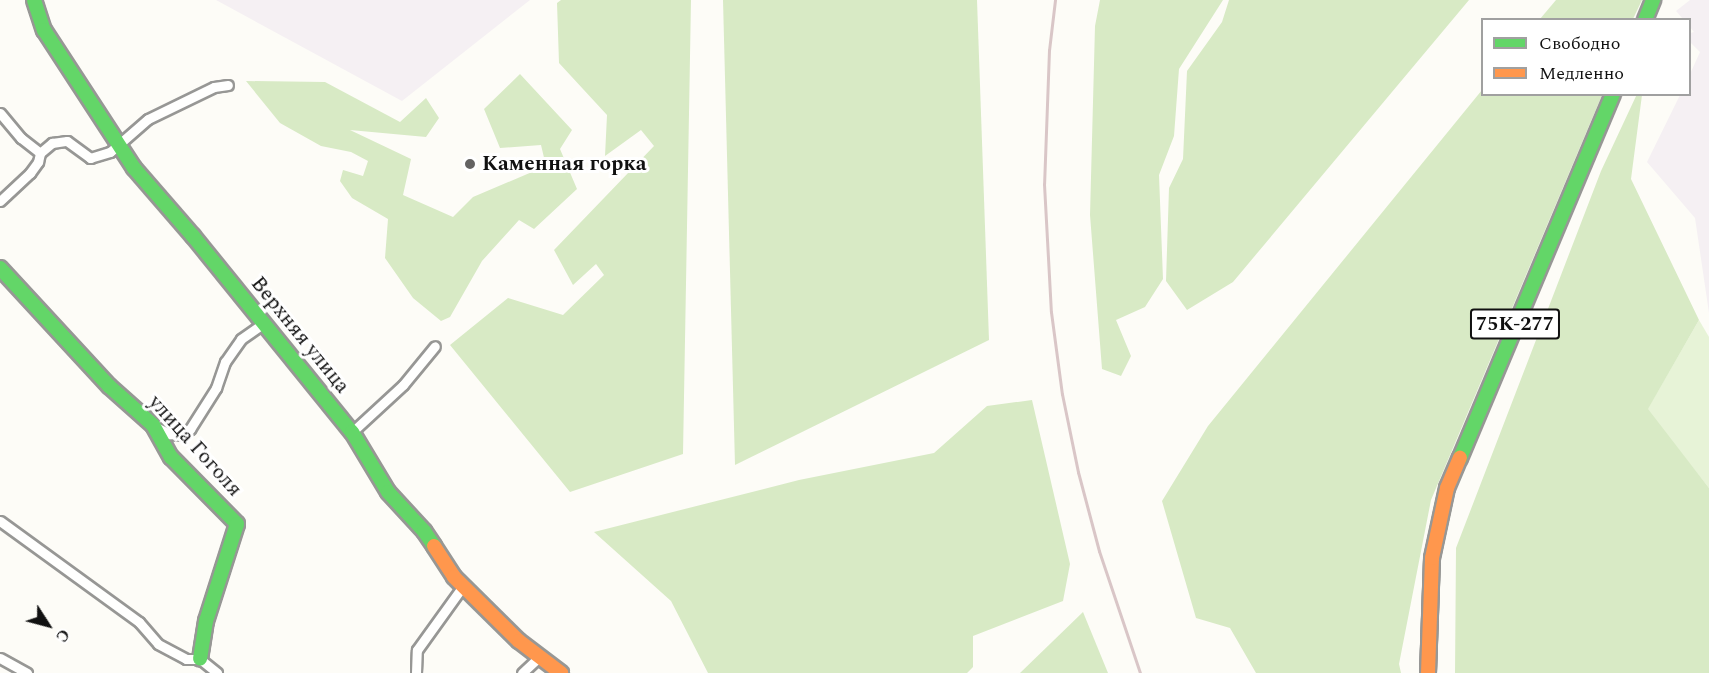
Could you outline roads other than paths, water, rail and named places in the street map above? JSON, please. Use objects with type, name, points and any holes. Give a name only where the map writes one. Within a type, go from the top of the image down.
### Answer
[{"type":"street","name":"Верхняя улица","points":[[34,0],[44,30],[134,168],[352,432],[388,492],[423,531],[462,586],[539,657],[561,673]]},
{"type":"street","points":[[1645,18],[1653,0]]},
{"type":"street","points":[[0,201],[30,173],[38,162],[40,153],[52,143],[67,141],[90,158],[110,152],[148,119],[181,101],[214,87],[228,85]]},
{"type":"street","name":"75К-277","points":[[1428,673],[1432,558],[1447,488],[1612,96]]},
{"type":"street","points":[[0,112],[21,138],[40,153]]},
{"type":"street","name":"улица Гоголя","points":[[0,268],[109,386],[153,425],[171,457],[237,524],[206,621],[200,659]]},
{"type":"street","points":[[153,425],[170,434],[180,435],[190,429],[201,415],[216,388],[225,362],[241,339],[264,323]]},
{"type":"street","points":[[352,432],[403,385],[435,346]]},
{"type":"street","points":[[0,520],[139,622],[158,644],[186,659],[200,659],[217,673]]},
{"type":"street","points":[[416,673],[417,650],[462,586]]},
{"type":"street","points":[[522,673],[539,657]]},
{"type":"street","points":[[0,658],[27,673]]},
{"type":"railway","points":[[1055,0],[1049,50],[1044,184],[1051,312],[1062,394],[1078,472],[1099,551],[1140,673]]},
{"type":"place","name":"Каменная горка","points":[[470,164]]}]
